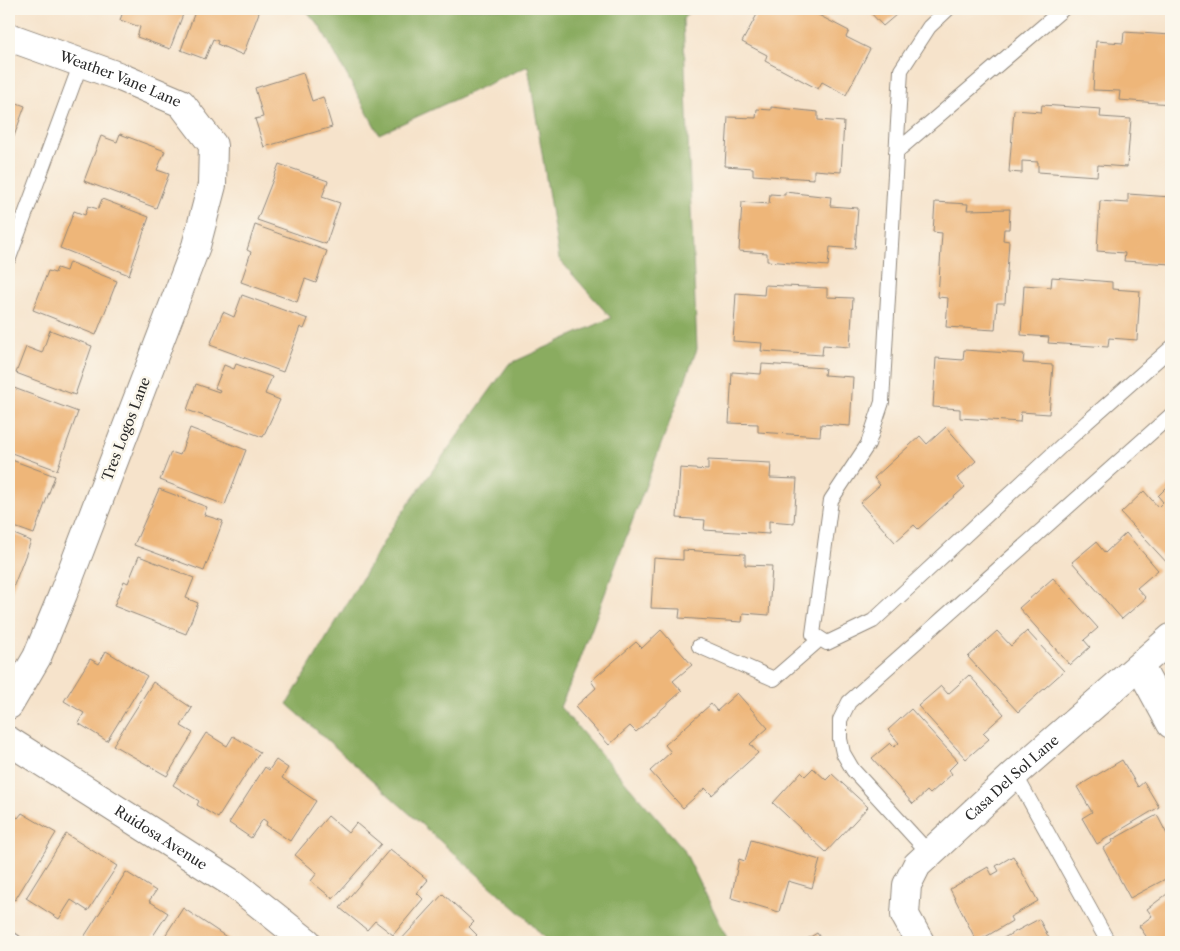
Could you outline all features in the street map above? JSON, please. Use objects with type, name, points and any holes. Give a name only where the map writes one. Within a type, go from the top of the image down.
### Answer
[{"type":"street","name":"Weather Vane Lane","points":[[9,36],[118,76],[181,103],[213,145]]},
{"type":"street","name":"Tres Logos Lane","points":[[9,705],[37,657],[63,594],[196,246],[212,185],[213,145]]},
{"type":"street","name":"Casa Del Sol Lane","points":[[920,942],[905,915],[907,885],[918,865],[1015,774],[1171,638]]},
{"type":"street","points":[[1140,667],[1171,724]]},
{"type":"street","name":"Ruidosa Avenue","points":[[9,741],[234,884],[307,942]]},
{"type":"lane","points":[[948,9],[929,27],[901,70],[882,402],[868,444],[831,500],[813,634],[826,643],[873,620],[1087,422],[1171,348]]},
{"type":"lane","points":[[896,152],[1063,9]]},
{"type":"lane","points":[[9,258],[81,63]]},
{"type":"lane","points":[[929,853],[853,770],[842,753],[840,720],[849,702],[1171,415]]},
{"type":"lane","points":[[699,646],[774,679],[820,639]]},
{"type":"lane","points":[[1015,774],[1108,942]]},
{"type":"lane","points":[[9,938],[15,942]]},
{"type":"green space","points":[[305,9],[692,9],[683,19],[697,349],[577,668],[560,707],[683,848],[729,942],[548,942],[525,917],[287,704],[395,523],[509,364],[611,318],[559,259],[528,66],[379,134],[321,28]]},
{"type":"building","points":[[124,9],[185,9],[170,49],[137,37],[140,27],[120,20]]},
{"type":"building","points":[[196,9],[260,10],[243,55],[217,44],[218,41],[213,39],[205,59],[181,50]]},
{"type":"building","points":[[760,9],[783,9],[789,12],[791,9],[807,9],[849,31],[846,37],[870,49],[846,95],[822,82],[818,89],[765,61],[767,55],[742,42]]},
{"type":"building","points":[[867,9],[903,9],[883,26]]},
{"type":"building","points":[[1124,32],[1171,35],[1171,104],[1119,100],[1120,91],[1093,90],[1096,41],[1123,43]]},
{"type":"building","points":[[303,73],[312,101],[323,97],[332,127],[264,147],[255,119],[263,117],[255,88]]},
{"type":"building","points":[[9,100],[25,106],[9,150]]},
{"type":"building","points":[[1042,105],[1101,109],[1100,117],[1131,119],[1127,167],[1098,165],[1097,176],[1038,172],[1038,162],[1022,161],[1022,173],[1009,172],[1014,110],[1041,112]]},
{"type":"building","points":[[771,107],[818,112],[818,120],[844,122],[841,172],[814,170],[814,179],[753,175],[753,168],[725,166],[728,117],[756,118],[757,109],[771,110]]},
{"type":"building","points":[[120,134],[165,151],[157,170],[169,174],[156,208],[84,181],[101,136],[117,142]]},
{"type":"building","points":[[279,164],[328,181],[322,197],[340,203],[326,244],[257,220]]},
{"type":"building","points":[[785,192],[831,197],[830,206],[858,208],[855,249],[830,247],[828,266],[767,261],[767,253],[739,251],[742,202],[769,204],[770,194],[785,195]]},
{"type":"building","points":[[1128,194],[1171,197],[1171,264],[1124,261],[1125,253],[1097,251],[1100,201],[1128,203]]},
{"type":"building","points":[[102,199],[149,217],[129,275],[60,248],[74,211],[85,215],[88,206],[98,209]]},
{"type":"building","points":[[935,202],[968,204],[967,210],[1010,209],[1009,229],[1004,229],[1003,240],[1009,241],[1005,303],[997,303],[995,330],[946,327],[948,298],[938,297],[942,233],[933,232]]},
{"type":"building","points":[[255,225],[327,251],[316,283],[305,279],[297,302],[241,282],[251,252],[247,250]]},
{"type":"building","points":[[69,262],[117,281],[96,335],[33,310],[48,271],[55,273],[57,268],[66,271]]},
{"type":"building","points":[[1052,277],[1112,282],[1112,289],[1140,291],[1137,340],[1109,338],[1108,347],[1048,343],[1049,337],[1021,335],[1024,285],[1051,287]]},
{"type":"building","points":[[765,285],[827,288],[827,297],[853,298],[850,347],[823,345],[822,355],[761,351],[762,343],[733,341],[736,293],[764,295]]},
{"type":"building","points":[[242,295],[308,319],[304,329],[300,327],[283,372],[210,345],[223,312],[234,317]]},
{"type":"building","points":[[50,330],[92,346],[75,395],[16,373],[26,347],[42,353]]},
{"type":"building","points":[[964,350],[1024,354],[1023,363],[1053,365],[1049,414],[1021,412],[1020,422],[960,418],[960,409],[933,407],[936,358],[963,360]]},
{"type":"building","points":[[236,364],[272,377],[265,394],[280,400],[263,437],[187,410],[196,384],[219,392],[220,390],[215,388],[224,365],[234,369]]},
{"type":"building","points":[[762,364],[825,368],[824,375],[853,377],[850,426],[821,424],[820,436],[758,432],[758,424],[729,423],[732,372],[761,374]]},
{"type":"building","points":[[14,388],[78,412],[57,470],[9,452],[9,402]]},
{"type":"building","points":[[946,427],[976,461],[957,478],[965,487],[918,529],[914,525],[895,542],[860,503],[880,485],[874,478],[920,436],[927,444]]},
{"type":"building","points":[[190,428],[246,450],[225,505],[160,480],[171,452],[180,455]]},
{"type":"building","points":[[9,459],[55,476],[34,534],[9,525]]},
{"type":"building","points":[[708,460],[771,463],[770,478],[797,479],[794,523],[769,521],[769,534],[704,530],[705,520],[677,518],[680,468],[708,470]]},
{"type":"building","points":[[1171,483],[1171,563],[1169,565],[1121,513],[1144,491],[1158,507],[1163,502],[1158,496]]},
{"type":"building","points":[[159,489],[207,507],[204,515],[223,521],[204,571],[134,545]]},
{"type":"building","points":[[9,532],[31,541],[9,598]]},
{"type":"building","points":[[1126,533],[1158,570],[1137,588],[1146,598],[1122,619],[1072,562],[1096,542],[1105,553]]},
{"type":"building","points":[[683,550],[745,554],[745,565],[772,566],[769,615],[743,613],[742,622],[679,618],[680,609],[651,608],[654,558],[683,560]]},
{"type":"building","points":[[139,556],[194,578],[186,598],[198,603],[186,634],[114,606],[124,581],[128,583]]},
{"type":"building","points":[[1053,578],[1098,628],[1084,640],[1090,647],[1070,665],[1019,608]]},
{"type":"building","points":[[661,630],[692,665],[673,681],[682,691],[636,732],[630,726],[609,745],[575,707],[596,688],[591,681],[636,642],[642,648]]},
{"type":"building","points":[[997,631],[1011,646],[1027,631],[1064,671],[1018,712],[968,657]]},
{"type":"building","points":[[106,651],[147,676],[107,741],[78,723],[84,713],[64,701],[90,659],[99,664]]},
{"type":"building","points":[[969,675],[1004,714],[983,733],[989,739],[966,759],[918,706],[941,686],[948,694]]},
{"type":"building","points":[[153,682],[192,708],[181,726],[193,733],[167,776],[113,745]]},
{"type":"building","points":[[737,693],[768,728],[750,744],[758,753],[712,795],[705,788],[683,808],[650,771],[671,752],[665,745],[711,704],[717,711]]},
{"type":"building","points":[[911,709],[958,761],[949,770],[952,774],[930,794],[927,791],[913,804],[872,758],[890,743],[894,747],[899,743],[888,730]]},
{"type":"building","points":[[206,733],[227,746],[233,736],[260,752],[218,818],[197,805],[199,801],[173,785]]},
{"type":"building","points":[[276,760],[288,768],[282,778],[316,801],[290,841],[266,825],[267,822],[263,819],[251,838],[229,823],[265,767],[269,770]]},
{"type":"building","points":[[1122,760],[1138,787],[1144,782],[1159,807],[1097,844],[1082,818],[1092,812],[1077,787]]},
{"type":"building","points":[[813,768],[826,780],[832,774],[868,807],[826,852],[773,803],[801,772],[805,776]]},
{"type":"building","points":[[9,812],[18,818],[22,813],[56,833],[15,900],[9,896]]},
{"type":"building","points":[[1157,815],[1171,842],[1171,876],[1130,898],[1103,848],[1113,842],[1112,840]]},
{"type":"building","points":[[328,816],[348,833],[356,823],[381,844],[333,899],[311,881],[317,873],[295,855]]},
{"type":"building","points":[[66,834],[117,866],[88,911],[71,900],[59,919],[26,898]]},
{"type":"building","points":[[751,840],[820,860],[812,888],[788,881],[779,912],[731,898],[739,859],[745,861]]},
{"type":"building","points":[[390,849],[428,880],[417,893],[423,899],[393,935],[375,921],[367,930],[340,908]]},
{"type":"building","points":[[1013,856],[1038,901],[1010,917],[1012,921],[977,942],[950,889],[988,867],[992,875],[999,871],[996,866]]},
{"type":"building","points":[[126,872],[156,891],[149,901],[168,913],[149,942],[93,942],[84,937]]},
{"type":"building","points":[[1171,891],[1171,942],[1150,942],[1139,926],[1152,916],[1147,909]]},
{"type":"building","points":[[443,894],[474,922],[469,927],[477,935],[470,942],[399,942]]},
{"type":"building","points":[[183,908],[234,942],[161,942]]},
{"type":"building","points":[[1039,919],[1051,942],[996,942]]},
{"type":"building","points":[[817,933],[823,942],[802,942]]}]
